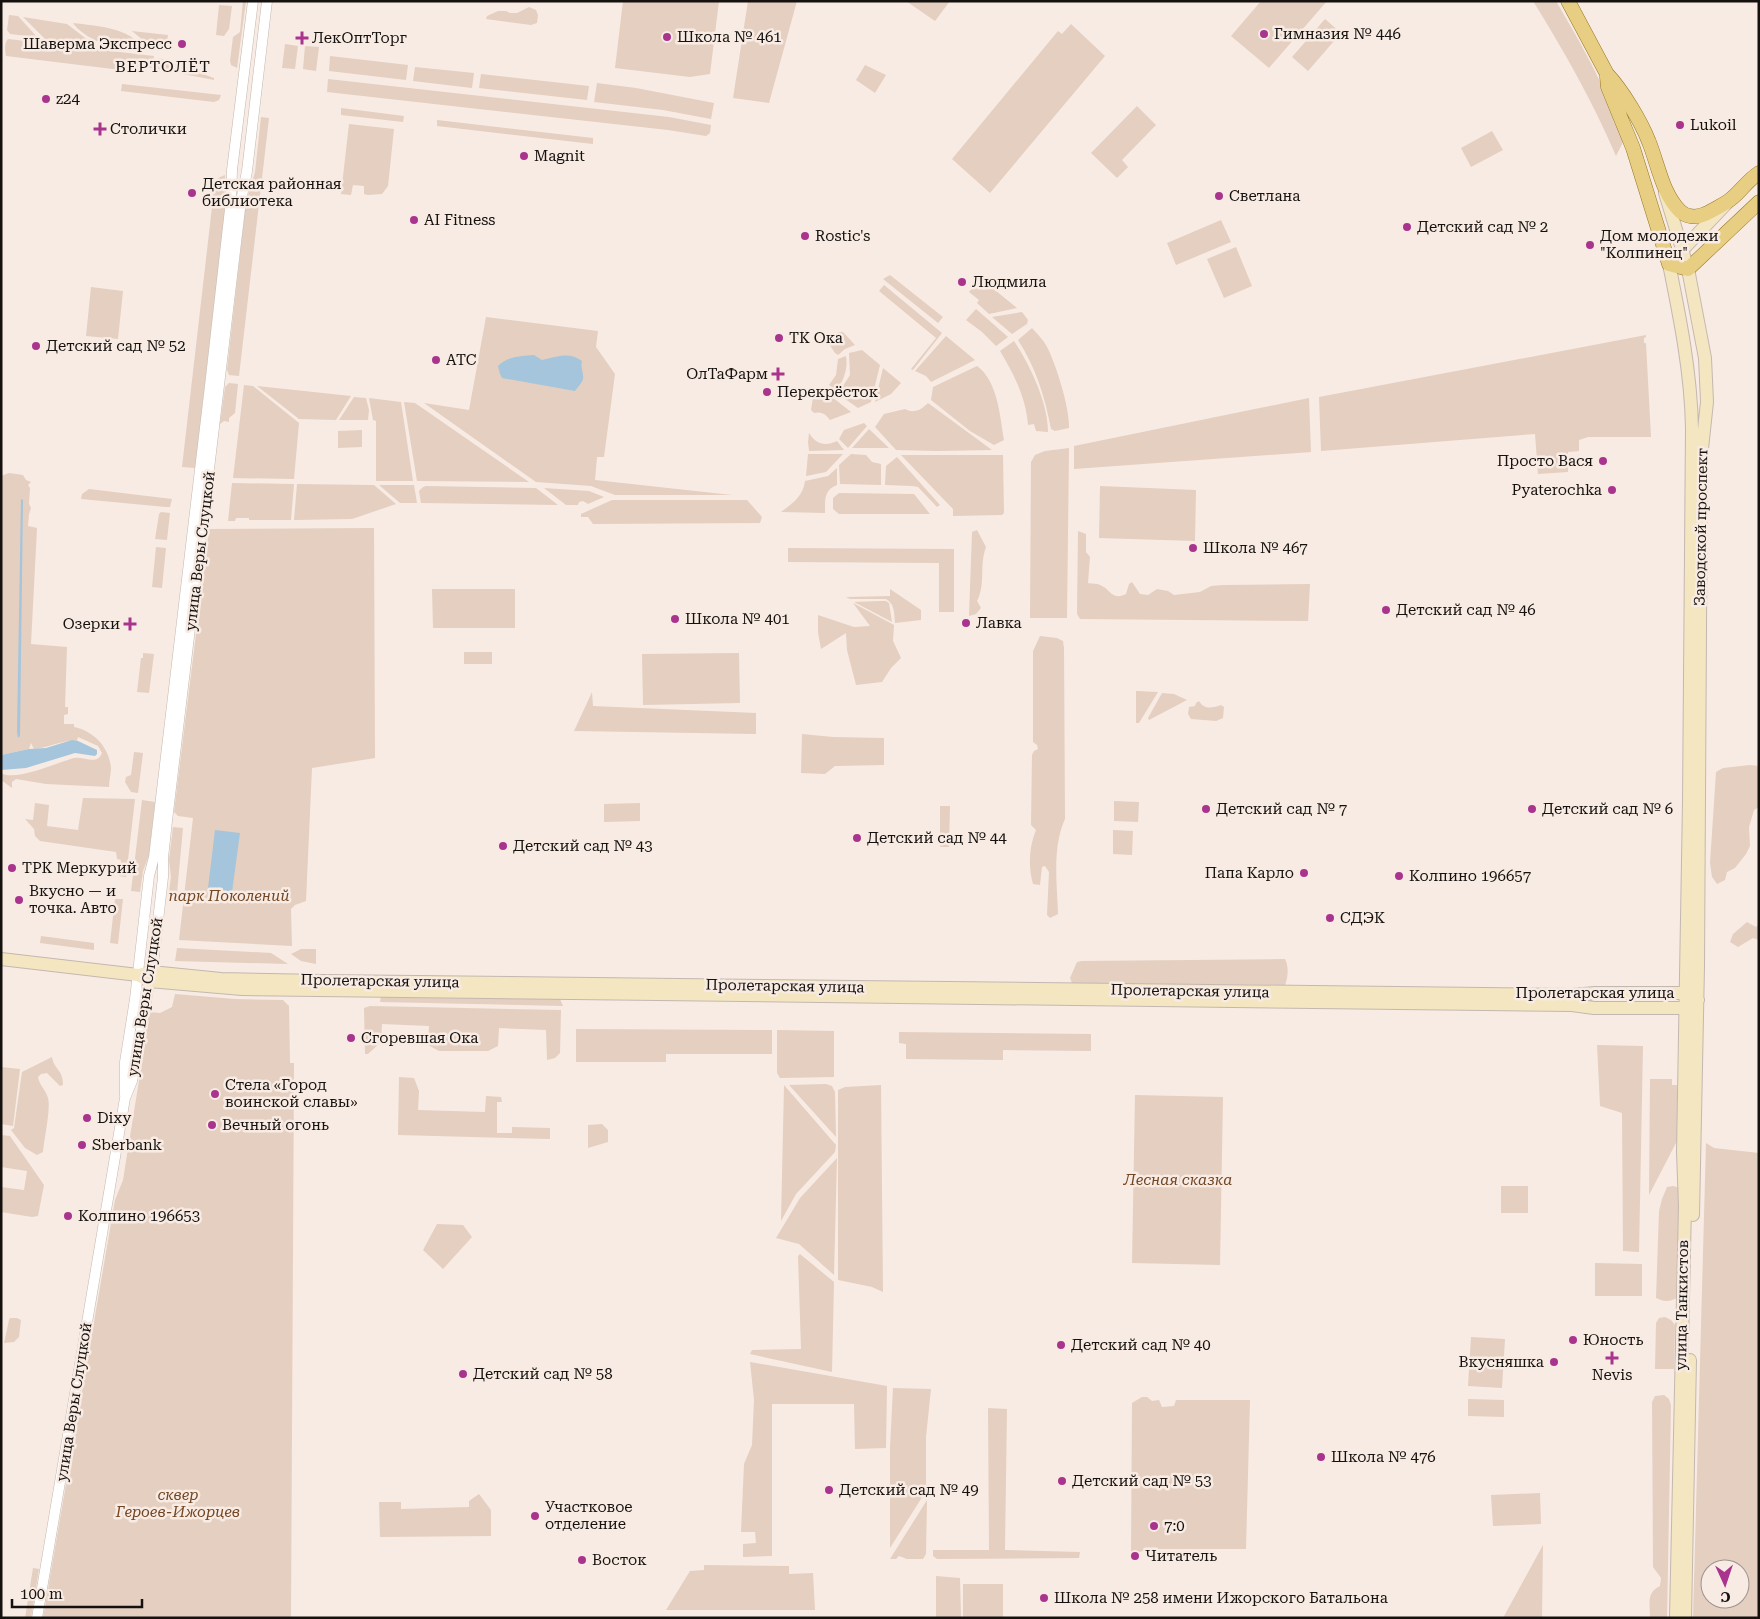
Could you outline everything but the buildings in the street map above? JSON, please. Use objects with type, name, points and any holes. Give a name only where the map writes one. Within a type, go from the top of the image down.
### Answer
[{"type":"main road","name":"Заводской проспект","points":[[1568,1],[1607,74],[1616,84],[1648,139],[1688,269],[1705,358],[1707,402],[1701,458],[1688,832],[1685,993]]},
{"type":"main road","name":"Заводской проспект","points":[[1607,74],[1608,87],[1633,148],[1669,264],[1685,346],[1691,403],[1698,1000]]},
{"type":"main road","points":[[1669,264],[1730,199],[1759,173]]},
{"type":"main road","points":[[1662,180],[1675,205],[1684,214],[1689,216],[1706,214],[1730,199]]},
{"type":"main road","points":[[1669,264],[1688,269],[1759,202]]},
{"type":"main road","name":"Пролетарская улица","points":[[1,959],[146,976],[220,988],[260,989],[1684,1008],[1698,1000]]},
{"type":"main road","name":"Пролетарская улица","points":[[146,976],[332,981],[1291,993],[1572,995],[1594,993],[1685,993],[1698,1000]]},
{"type":"main road","name":"улица Танкистов","points":[[1685,993],[1683,1152],[1687,1311],[1685,1618]]},
{"type":"main road","name":"улица Танкистов","points":[[1676,1618],[1698,1000]]},
{"type":"street","name":"улица Веры Слуцкой","points":[[38,1618],[125,1098],[132,1081],[146,976],[150,876],[154,857],[211,377],[231,200],[232,170],[253,1]]},
{"type":"street","name":"улица Веры Слуцкой","points":[[146,976],[154,956],[167,821],[241,201],[248,162],[267,1]]},
{"type":"green space","points":[[243,1],[246,1],[237,68],[231,65],[230,61],[233,37],[240,32]]},
{"type":"green space","name":"Школа № 461","points":[[623,1],[719,1],[710,74],[690,77],[615,68]]},
{"type":"green space","points":[[748,1],[797,1],[769,103],[733,98]]},
{"type":"green space","points":[[906,1],[950,1],[935,21]]},
{"type":"green space","name":"Гимназия № 446","points":[[1261,1],[1327,1],[1269,68],[1231,36]]},
{"type":"green space","points":[[1533,1],[1556,1],[1585,52],[1603,87],[1623,142],[1616,156],[1578,77]]},
{"type":"green space","points":[[219,5],[232,6],[229,29],[224,36],[216,35]]},
{"type":"green space","points":[[529,7],[536,10],[538,15],[537,23],[531,25],[486,19],[487,16],[498,11],[517,13]]},
{"type":"green space","points":[[9,15],[18,16],[37,37],[10,34],[7,30]]},
{"type":"green space","points":[[23,17],[67,24],[93,44],[45,39]]},
{"type":"green space","points":[[1325,19],[1341,33],[1308,71],[1292,57]]},
{"type":"green space","points":[[73,23],[121,32],[130,36],[144,49],[125,49],[105,44],[86,35]]},
{"type":"green space","points":[[1071,24],[1105,56],[990,193],[952,159],[1058,31],[1062,34]]},
{"type":"green space","points":[[132,31],[168,35],[166,50],[151,47]]},
{"type":"green space","points":[[8,39],[154,56],[152,68],[144,67],[129,71],[6,56],[5,45]]},
{"type":"green space","points":[[285,44],[298,46],[295,69],[282,68]]},
{"type":"green space","points":[[305,46],[319,47],[316,71],[303,69]]},
{"type":"green space","points":[[330,56],[408,65],[406,80],[329,71]]},
{"type":"green space","points":[[159,58],[214,78],[214,80],[157,69]]},
{"type":"green space","points":[[865,65],[886,75],[875,93],[856,80]]},
{"type":"green space","points":[[415,67],[474,73],[472,88],[413,81]]},
{"type":"green space","points":[[481,74],[589,86],[587,100],[479,88]]},
{"type":"green space","points":[[328,79],[669,117],[711,125],[710,133],[706,136],[668,130],[327,92]]},
{"type":"green space","points":[[597,83],[636,88],[714,103],[711,119],[663,110],[594,102]]},
{"type":"green space","points":[[122,84],[221,95],[219,100],[214,102],[121,91]]},
{"type":"green space","points":[[1137,106],[1156,125],[1122,160],[1128,167],[1117,178],[1091,153]]},
{"type":"green space","points":[[341,108],[404,116],[403,122],[341,115]]},
{"type":"green space","points":[[261,117],[269,118],[239,376],[229,375],[227,370],[246,202],[255,172]]},
{"type":"green space","points":[[437,120],[593,138],[593,144],[437,126]]},
{"type":"green space","points":[[349,124],[394,129],[388,186],[382,194],[364,194],[364,186],[353,185],[351,195],[341,194]]},
{"type":"green space","points":[[1492,131],[1503,150],[1471,167],[1461,148]]},
{"type":"green space","points":[[225,175],[226,202],[195,468],[182,467],[215,181]]},
{"type":"green space","points":[[1221,220],[1231,242],[1176,265],[1167,243]]},
{"type":"green space","points":[[1236,247],[1252,286],[1224,298],[1207,259]]},
{"type":"green space","points":[[890,275],[943,317],[938,323],[883,279]]},
{"type":"green space","points":[[985,282],[1017,308],[989,314],[977,303],[979,300],[969,292],[975,285]]},
{"type":"green space","points":[[884,285],[942,333],[913,370],[911,369],[936,338],[879,291]]},
{"type":"green space","points":[[91,287],[123,291],[118,339],[86,336]]},
{"type":"green space","points":[[976,309],[1008,337],[996,346],[966,320]]},
{"type":"green space","points":[[1022,312],[1028,320],[1027,324],[1012,334],[992,317]]},
{"type":"green space","points":[[486,317],[598,331],[596,347],[615,374],[604,457],[597,457],[595,480],[732,495],[615,495],[591,486],[536,482],[424,403],[469,410]]},
{"type":"green space","points":[[1032,328],[1046,344],[1054,364],[1065,399],[1069,428],[1055,431],[1051,429],[1039,383],[1030,361],[1018,340]]},
{"type":"green space","points":[[839,332],[843,332],[855,345],[845,349],[838,355],[827,341]]},
{"type":"green space","points":[[1646,335],[1644,343],[1646,343],[1651,437],[1588,437],[1579,440],[1579,451],[1568,452],[1568,472],[1538,474],[1535,434],[1321,451],[1319,397]]},
{"type":"green space","points":[[946,336],[975,360],[931,382],[926,376],[915,371]]},
{"type":"green space","points":[[1014,341],[1037,385],[1045,409],[1048,432],[1036,431],[1034,424],[1028,425],[1025,405],[1018,386],[1000,351]]},
{"type":"green space","points":[[862,350],[880,365],[871,402],[858,408],[838,394],[850,375],[849,353]]},
{"type":"green space","points":[[846,356],[845,374],[836,391],[829,385],[836,375],[838,359]]},
{"type":"green space","points":[[977,366],[990,381],[997,400],[1004,440],[994,445],[970,431],[931,400],[933,387]]},
{"type":"green space","points":[[883,368],[901,383],[891,394],[875,402]]},
{"type":"green space","points":[[229,383],[238,384],[235,413],[229,418],[229,422],[224,421],[220,424],[225,387]]},
{"type":"green space","points":[[244,385],[253,386],[299,423],[294,479],[233,478]]},
{"type":"green space","points":[[257,386],[351,396],[336,420],[299,419]]},
{"type":"green space","points":[[826,393],[851,412],[830,420],[819,412],[814,413],[811,410],[813,397]]},
{"type":"green space","points":[[354,397],[366,398],[369,410],[368,420],[339,420]]},
{"type":"green space","points":[[369,398],[401,402],[413,481],[376,481],[376,421],[373,420]]},
{"type":"green space","points":[[1309,398],[1311,452],[1074,469],[1074,446]]},
{"type":"green space","points":[[404,402],[415,403],[529,482],[417,481]]},
{"type":"green space","points":[[928,403],[992,450],[896,450],[875,427],[884,414],[905,409],[917,411]]},
{"type":"green space","points":[[864,423],[867,426],[848,448],[839,439],[844,430]]},
{"type":"green space","points":[[869,429],[889,448],[852,448]]},
{"type":"green space","points":[[362,430],[362,447],[338,448],[338,431]]},
{"type":"green space","points":[[809,433],[815,440],[821,443],[829,444],[837,441],[844,450],[809,451]]},
{"type":"green space","points":[[1069,448],[1067,618],[1030,618],[1031,462],[1035,455],[1045,451]]},
{"type":"green space","points":[[808,454],[843,454],[826,472],[806,476]]},
{"type":"green space","points":[[851,454],[866,455],[872,462],[881,464],[881,485],[840,484],[839,465]]},
{"type":"green space","points":[[901,455],[1003,455],[1004,513],[1002,515],[953,516],[953,509]]},
{"type":"green space","points":[[897,457],[940,505],[937,507],[918,487],[885,485],[886,466]]},
{"type":"green space","points":[[837,468],[837,485],[827,492],[825,513],[781,512],[800,495],[805,481],[828,476]]},
{"type":"green space","points":[[9,473],[23,475],[26,480],[31,482],[28,485],[30,488],[29,504],[31,508],[28,526],[37,528],[31,644],[67,647],[65,707],[68,707],[68,714],[64,715],[64,724],[74,724],[74,727],[94,736],[103,746],[110,760],[109,787],[46,784],[16,779],[12,782],[12,788],[1,780],[1,773],[16,775],[26,773],[74,758],[94,760],[100,757],[102,753],[98,746],[78,737],[77,741],[66,741],[34,749],[31,743],[29,749],[1,755],[1,476]]},
{"type":"green space","points":[[232,483],[294,484],[291,520],[249,520],[249,518],[236,518],[235,521],[228,521]]},
{"type":"green space","points":[[297,484],[374,485],[396,504],[352,519],[294,520]]},
{"type":"green space","points":[[379,485],[414,485],[417,503],[400,503]]},
{"type":"green space","points":[[426,486],[536,488],[558,505],[421,503],[419,491]]},
{"type":"green space","points":[[1100,486],[1196,490],[1195,541],[1099,538]]},
{"type":"green space","points":[[544,488],[589,491],[604,497],[588,504],[583,501],[579,502],[578,505],[566,505]]},
{"type":"green space","points":[[89,489],[172,499],[170,507],[166,507],[81,499],[82,494]]},
{"type":"green space","points":[[839,493],[914,494],[930,514],[839,514],[833,509],[833,498]]},
{"type":"green space","points":[[612,500],[747,500],[762,517],[760,523],[593,524],[588,517],[581,517],[581,514]]},
{"type":"green space","points":[[161,512],[170,513],[167,540],[155,539],[159,514]]},
{"type":"green space","name":"парк Поколений","points":[[374,528],[375,758],[312,768],[306,901],[295,905],[291,909],[292,946],[179,940],[193,818],[178,816],[174,812],[209,529]]},
{"type":"green space","points":[[977,530],[986,547],[980,595],[977,601],[981,608],[976,614],[969,616],[972,532]]},
{"type":"green space","points":[[1078,531],[1086,534],[1086,552],[1090,557],[1088,583],[1099,584],[1114,595],[1121,596],[1126,594],[1129,584],[1132,582],[1140,594],[1148,595],[1157,589],[1168,591],[1174,595],[1200,592],[1211,586],[1223,585],[1310,584],[1308,621],[1080,619],[1077,614]]},
{"type":"green space","points":[[156,547],[166,548],[162,588],[152,587]]},
{"type":"green space","points":[[788,548],[954,549],[954,612],[939,612],[939,563],[788,562]]},
{"type":"green space","points":[[432,589],[515,589],[515,628],[433,628]]},
{"type":"green space","points":[[890,589],[921,610],[921,620],[895,623],[893,606],[886,599],[850,599],[846,597],[890,596]]},
{"type":"green space","points":[[886,601],[889,603],[892,622],[854,602]]},
{"type":"green space","points":[[853,603],[894,625],[893,641],[901,658],[891,668],[882,682],[856,685],[847,650],[846,633],[821,649],[818,615],[854,627],[870,626]]},
{"type":"green space","points":[[1040,636],[1057,638],[1063,641],[1064,648],[1065,819],[1058,841],[1057,853],[1058,914],[1050,918],[1047,915],[1049,872],[1045,866],[1042,867],[1040,885],[1033,884],[1030,863],[1032,843],[1036,830],[1031,825],[1032,755],[1038,749],[1037,745],[1033,742],[1033,651]]},
{"type":"green space","points":[[464,652],[492,652],[492,664],[464,664]]},
{"type":"green space","points":[[143,653],[154,654],[149,693],[137,692]]},
{"type":"green space","points":[[739,653],[740,703],[643,705],[642,654]]},
{"type":"green space","points":[[1136,691],[1158,692],[1139,723],[1136,723]]},
{"type":"green space","points":[[592,692],[593,706],[756,713],[756,734],[574,731]]},
{"type":"green space","points":[[1162,693],[1174,694],[1187,700],[1149,720],[1148,718]]},
{"type":"green space","points":[[1199,701],[1206,707],[1221,705],[1224,707],[1223,718],[1216,721],[1191,719],[1188,714],[1189,707],[1195,706]]},
{"type":"green space","points":[[802,734],[884,738],[884,765],[835,766],[825,774],[801,773]]},
{"type":"green space","points":[[134,752],[143,753],[138,793],[131,792],[125,782],[126,777],[131,775]]},
{"type":"green space","points":[[1759,766],[1759,807],[1754,810],[1749,827],[1750,846],[1735,868],[1727,872],[1725,880],[1717,884],[1712,877],[1710,863],[1716,772],[1723,768]]},
{"type":"green space","points":[[83,798],[135,799],[126,877],[119,876],[121,860],[117,859],[116,852],[40,841],[35,836],[34,829],[25,819],[33,820],[35,803],[49,805],[47,826],[78,830]]},
{"type":"green space","points":[[142,800],[155,802],[149,855],[143,871],[140,892],[131,891]]},
{"type":"green space","points":[[1114,801],[1139,802],[1138,822],[1114,821]]},
{"type":"green space","points":[[640,803],[640,821],[604,822],[604,804]]},
{"type":"green space","points":[[940,806],[950,806],[949,847],[940,847]]},
{"type":"green space","points":[[173,827],[183,828],[177,893],[169,892],[171,877],[169,860]]},
{"type":"green space","points":[[1113,830],[1133,831],[1132,855],[1113,854]]},
{"type":"green space","points":[[115,899],[123,899],[118,944],[110,943]]},
{"type":"green space","points":[[1747,922],[1756,927],[1759,924],[1759,940],[1753,938],[1738,947],[1730,942],[1733,934]]},
{"type":"green space","points":[[41,936],[94,943],[94,950],[40,943]]},
{"type":"green space","points":[[177,948],[271,953],[288,964],[175,961]]},
{"type":"green space","points":[[301,949],[316,949],[316,964],[301,961],[291,954]]},
{"type":"green space","points":[[1285,959],[1288,972],[1285,985],[1072,983],[1070,978],[1077,962],[1082,961]]},
{"type":"green space","name":"сквер Героев-Ижорцев","points":[[175,994],[235,999],[283,1000],[289,1006],[290,1063],[294,1063],[291,1618],[43,1618],[115,1200],[123,1180],[150,1012],[160,1013],[172,1007]]},
{"type":"green space","points":[[381,996],[560,999],[563,1006],[380,1002]]},
{"type":"green space","points":[[370,1006],[561,1010],[560,1053],[555,1058],[547,1060],[546,1030],[499,1028],[498,1046],[488,1051],[439,1051],[428,1045],[429,1026],[382,1024],[381,1042],[368,1054],[365,1054],[364,1008]]},
{"type":"green space","points":[[576,1029],[772,1030],[772,1054],[666,1054],[666,1062],[576,1062]]},
{"type":"green space","points":[[777,1030],[834,1031],[834,1077],[780,1078],[777,1073]]},
{"type":"green space","points":[[899,1032],[1091,1034],[1091,1051],[1003,1050],[1003,1060],[906,1059],[906,1044],[899,1043]]},
{"type":"green space","points":[[1597,1045],[1643,1046],[1639,1252],[1623,1251],[1622,1113],[1600,1106]]},
{"type":"green space","points":[[52,1057],[62,1076],[63,1085],[60,1086],[47,1073],[41,1074],[38,1077],[46,1092],[49,1109],[43,1152],[37,1155],[25,1148],[11,1130],[14,1128],[22,1072]]},
{"type":"green space","points":[[1,1067],[20,1069],[13,1126],[1,1124]]},
{"type":"green space","points":[[399,1077],[414,1078],[419,1091],[418,1110],[485,1112],[486,1096],[501,1097],[502,1102],[497,1102],[497,1133],[512,1133],[512,1127],[550,1128],[550,1139],[398,1135]]},
{"type":"green space","points":[[1650,1079],[1672,1079],[1672,1085],[1677,1085],[1677,1141],[1649,1195]]},
{"type":"green space","points":[[826,1084],[832,1086],[835,1092],[836,1137],[789,1085]]},
{"type":"green space","points":[[784,1085],[836,1145],[835,1152],[796,1194],[781,1221]]},
{"type":"green space","points":[[881,1085],[883,1292],[872,1287],[838,1280],[838,1090],[845,1087]]},
{"type":"green space","name":"Лесная сказка","points":[[1135,1095],[1223,1097],[1220,1265],[1132,1263]]},
{"type":"green space","points":[[602,1124],[608,1130],[608,1142],[588,1148],[588,1125]]},
{"type":"green space","points":[[1,1135],[10,1136],[44,1185],[38,1216],[32,1217],[1,1212],[1,1187],[24,1190],[27,1171],[1,1167]]},
{"type":"green space","points":[[1706,1143],[1714,1148],[1759,1153],[1759,1618],[1693,1618]]},
{"type":"green space","points":[[837,1158],[834,1275],[799,1244],[776,1238],[800,1198]]},
{"type":"green space","points":[[1501,1186],[1528,1186],[1528,1213],[1501,1213]]},
{"type":"green space","points":[[1667,1187],[1677,1187],[1680,1191],[1677,1298],[1666,1301],[1656,1298],[1659,1211]]},
{"type":"green space","points":[[437,1224],[463,1225],[472,1237],[443,1269],[423,1250]]},
{"type":"green space","points":[[800,1254],[834,1282],[832,1372],[750,1354],[752,1350],[801,1349],[798,1256]]},
{"type":"green space","points":[[1595,1263],[1642,1264],[1642,1296],[1595,1296]]},
{"type":"green space","points":[[1665,1317],[1675,1325],[1674,1369],[1655,1369],[1656,1323],[1659,1318]]},
{"type":"green space","points":[[10,1318],[21,1320],[19,1337],[14,1342],[4,1343],[9,1320]]},
{"type":"green space","points":[[1471,1337],[1505,1339],[1502,1388],[1468,1386]]},
{"type":"green space","points":[[750,1362],[887,1386],[886,1448],[855,1449],[854,1404],[772,1404],[772,1556],[743,1557],[743,1544],[756,1543],[755,1532],[741,1532],[744,1464],[752,1445],[754,1400]]},
{"type":"green space","points":[[893,1388],[931,1389],[926,1437],[926,1491],[890,1548],[890,1448]]},
{"type":"green space","points":[[1664,1395],[1669,1399],[1671,1405],[1667,1618],[1650,1618],[1649,1603],[1651,1595],[1660,1586],[1661,1578],[1653,1567],[1652,1402],[1655,1396]]},
{"type":"green space","points":[[1142,1397],[1147,1397],[1152,1401],[1159,1400],[1162,1407],[1174,1406],[1176,1400],[1250,1400],[1246,1549],[1147,1549],[1140,1552],[1131,1552],[1132,1403]]},
{"type":"green space","points":[[1468,1399],[1504,1400],[1504,1417],[1468,1416]]},
{"type":"green space","points":[[988,1408],[1007,1409],[1005,1550],[1080,1552],[1079,1558],[937,1559],[933,1556],[933,1550],[989,1550]]},
{"type":"green space","points":[[1540,1493],[1541,1524],[1493,1526],[1491,1495]]},
{"type":"green space","points":[[479,1494],[491,1510],[491,1536],[380,1537],[379,1502],[401,1502],[401,1509],[469,1507],[469,1501]]},
{"type":"green space","points":[[927,1500],[926,1554],[923,1559],[907,1559],[899,1556],[896,1559],[890,1559]]},
{"type":"green space","points":[[1543,1545],[1542,1618],[1503,1618]]},
{"type":"green space","points":[[704,1565],[789,1566],[789,1574],[813,1573],[815,1610],[666,1610],[690,1571],[704,1570]]},
{"type":"green space","points":[[33,1568],[39,1569],[31,1618],[25,1618]]},
{"type":"green space","points":[[936,1576],[960,1578],[961,1618],[936,1618]]},
{"type":"green space","points":[[963,1584],[1003,1584],[1003,1618],[963,1618]]},
{"type":"water","points":[[534,355],[542,360],[568,355],[577,358],[582,361],[582,382],[575,391],[502,378],[498,366],[506,360]]},
{"type":"water","points":[[21,499],[23,500],[20,736],[18,738],[17,732]]},
{"type":"water","points":[[72,740],[97,750],[97,754],[95,756],[75,753],[26,768],[1,770],[1,755],[29,749],[46,748]]},
{"type":"water","points":[[215,830],[240,833],[232,892],[208,888]]},
{"type":"place","name":"Гимназия № 446","points":[[1264,34]]},
{"type":"place","name":"Школа № 461","points":[[667,37]]},
{"type":"place","name":"ЛекОптТорг","points":[[302,38]]},
{"type":"place","name":"Шаверма Экспресс","points":[[182,44]]},
{"type":"place","name":"z24","points":[[46,99]]},
{"type":"place","name":"Lukoil","points":[[1680,125]]},
{"type":"place","name":"Столички","points":[[100,129]]},
{"type":"place","name":"Magnit","points":[[524,156]]},
{"type":"place","name":"Детская районная библиотека","points":[[192,193]]},
{"type":"place","name":"Светлана","points":[[1219,196]]},
{"type":"place","name":"AI Fitness","points":[[414,220]]},
{"type":"place","name":"Детский сад № 2","points":[[1407,227]]},
{"type":"place","name":"Rostic's","points":[[805,236]]},
{"type":"place","name":"Дом молодежи \"Колпинец\"","points":[[1590,245]]},
{"type":"place","name":"Людмила","points":[[962,282]]},
{"type":"place","name":"ТК Ока","points":[[779,338]]},
{"type":"place","name":"Детский сад № 52","points":[[36,346]]},
{"type":"place","name":"АТС","points":[[436,360]]},
{"type":"place","name":"ОлТаФарм","points":[[778,374]]},
{"type":"place","name":"Перекрёсток","points":[[767,392]]},
{"type":"place","name":"Просто Вася","points":[[1603,461]]},
{"type":"place","name":"Pyaterochka","points":[[1612,490]]},
{"type":"place","name":"Школа № 467","points":[[1193,548]]},
{"type":"place","name":"Детский сад № 46","points":[[1386,610]]},
{"type":"place","name":"Школа № 401","points":[[675,619]]},
{"type":"place","name":"Лавка","points":[[966,623]]},
{"type":"place","name":"Озерки","points":[[130,624]]},
{"type":"place","name":"Детский сад № 7","points":[[1206,809]]},
{"type":"place","name":"Детский сад № 6","points":[[1532,809]]},
{"type":"place","name":"Детский сад № 44","points":[[857,838]]},
{"type":"place","name":"Детский сад № 43","points":[[503,846]]},
{"type":"place","name":"ТРК Меркурий","points":[[12,868]]},
{"type":"place","name":"Папа Карло","points":[[1304,873]]},
{"type":"place","name":"Колпино 196657","points":[[1399,876]]},
{"type":"place","name":"Вкусно — и точка. Авто","points":[[19,900]]},
{"type":"place","name":"СДЭК","points":[[1330,918]]},
{"type":"place","name":"Сгоревшая Ока","points":[[351,1038]]},
{"type":"place","name":"Стела «Город воинской славы»","points":[[215,1094]]},
{"type":"place","name":"Dixy","points":[[87,1118]]},
{"type":"place","name":"Вечный огонь","points":[[212,1125]]},
{"type":"place","name":"Sberbank","points":[[82,1145]]},
{"type":"place","name":"Колпино 196653","points":[[68,1216]]},
{"type":"place","name":"Юность","points":[[1573,1340]]},
{"type":"place","name":"Детский сад № 40","points":[[1061,1345]]},
{"type":"place","name":"Nevis","points":[[1612,1358]]},
{"type":"place","name":"Вкусняшка","points":[[1554,1362]]},
{"type":"place","name":"Детский сад № 58","points":[[463,1374]]},
{"type":"place","name":"Школа № 476","points":[[1321,1457]]},
{"type":"place","name":"Детский сад № 53","points":[[1062,1481]]},
{"type":"place","name":"Детский сад № 49","points":[[829,1490]]},
{"type":"place","name":"Участковое отделение","points":[[535,1516]]},
{"type":"place","name":"7:0","points":[[1154,1526]]},
{"type":"place","name":"Читатель","points":[[1135,1556]]},
{"type":"place","name":"Восток","points":[[582,1560]]},
{"type":"place","name":"Школа № 258 имени Ижорского Батальона","points":[[1044,1598]]},
{"type":"district","name":"ВЕРТОЛЁТ","points":[[163,66]]}]
